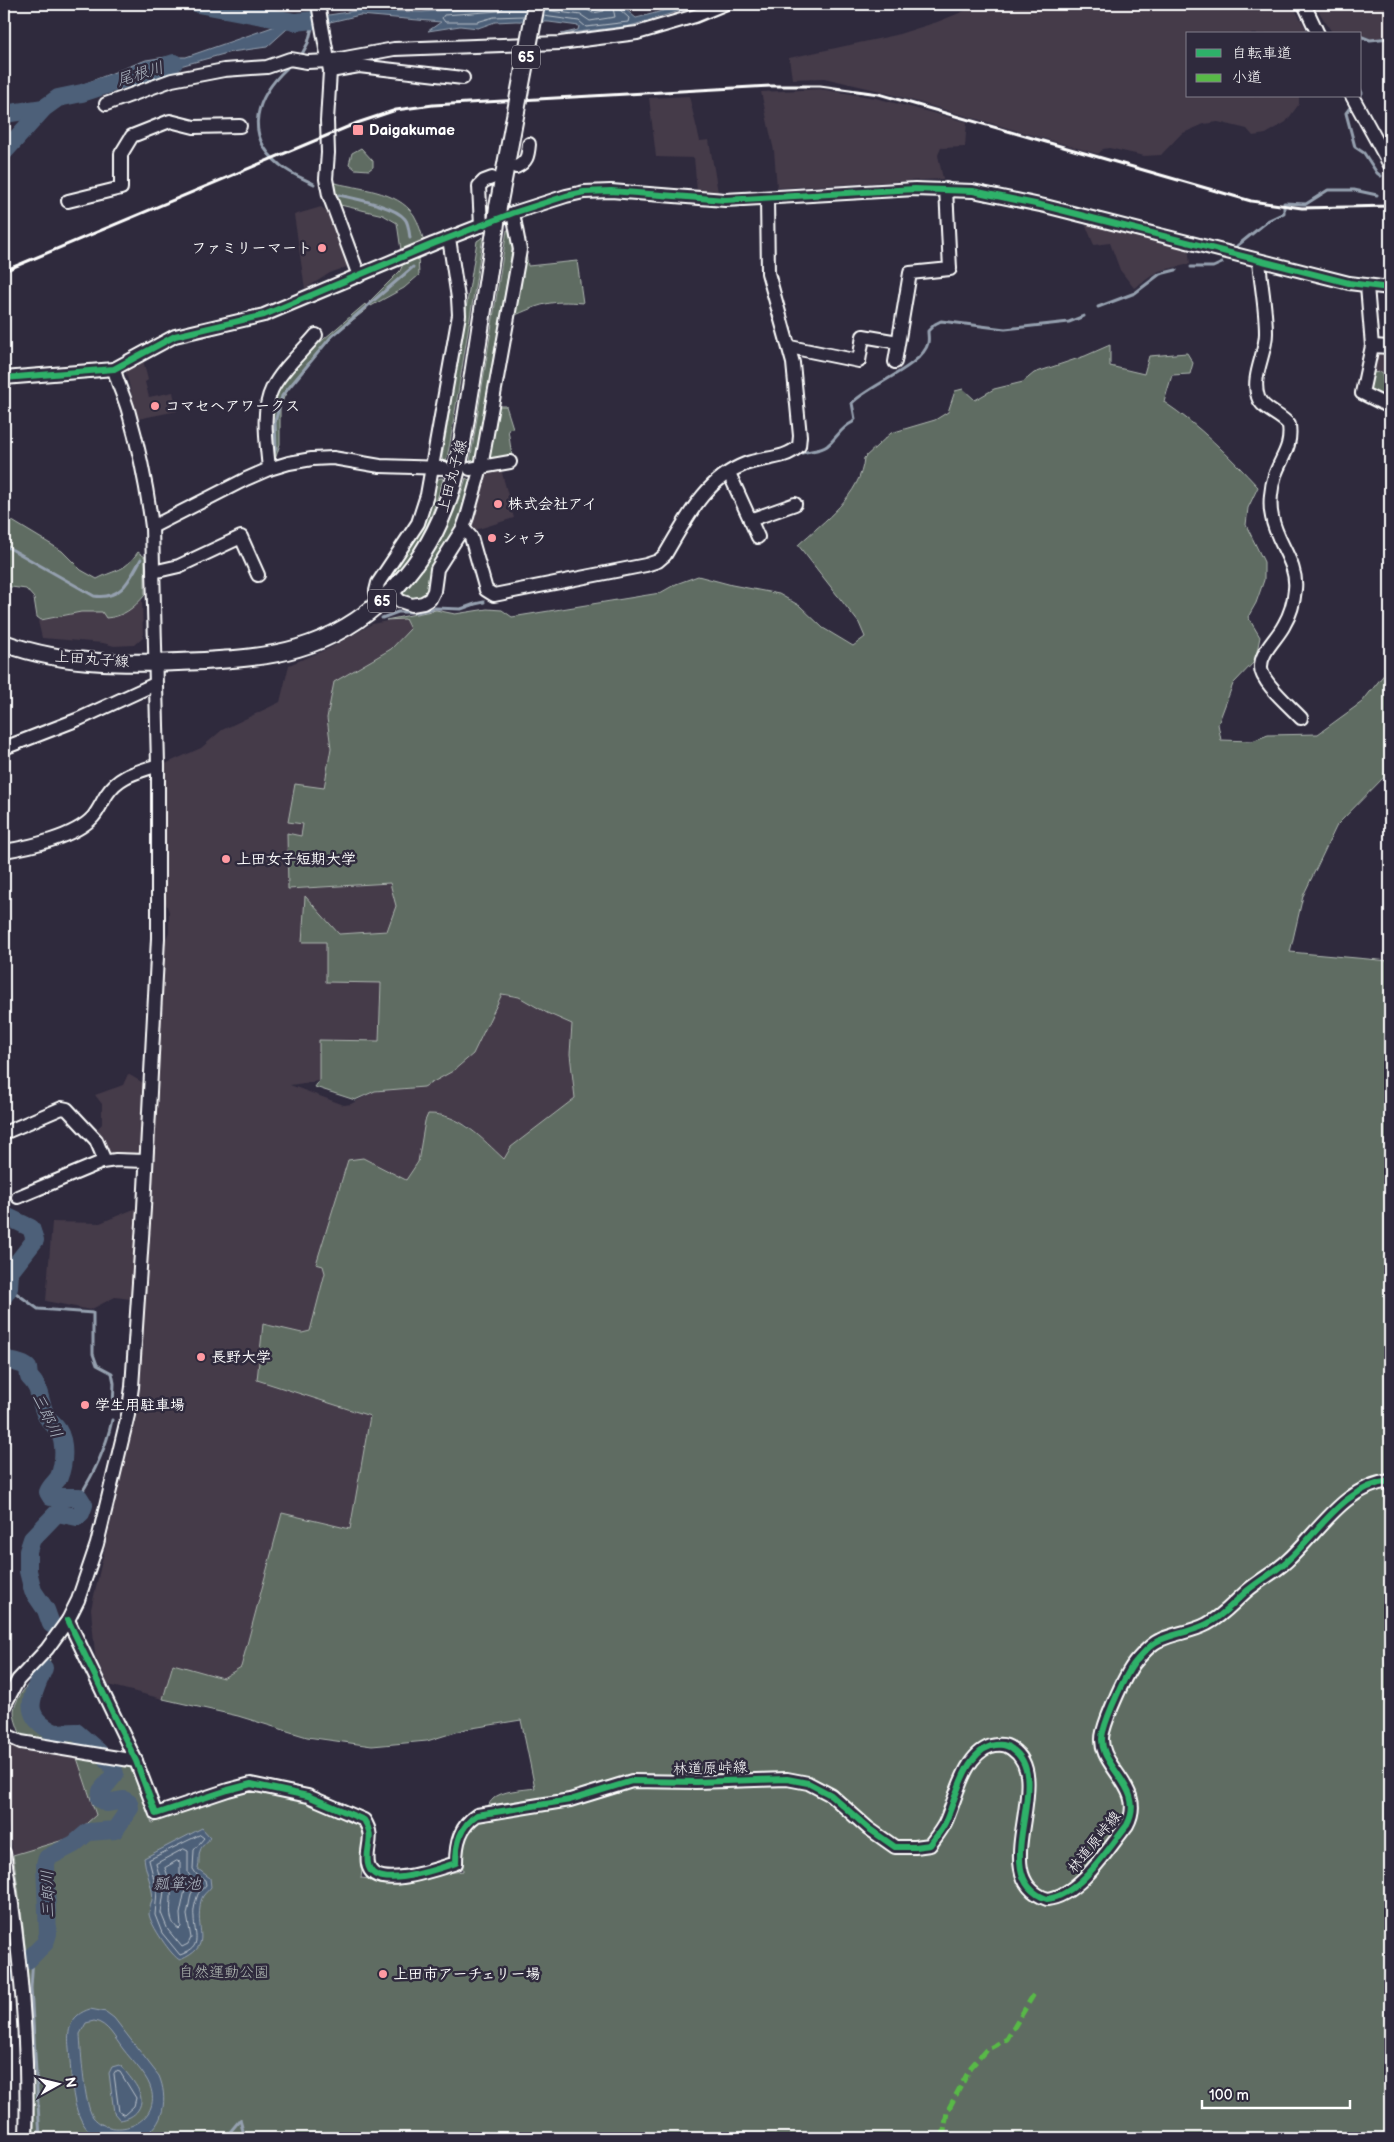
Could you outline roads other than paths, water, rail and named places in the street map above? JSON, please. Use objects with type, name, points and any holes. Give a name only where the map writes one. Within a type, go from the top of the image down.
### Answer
[{"type":"main road","name":"上田丸子線","points":[[4,643],[32,652],[74,660],[155,662],[231,659],[290,650],[330,635],[379,603],[392,592],[409,572],[426,547],[440,521],[451,492],[462,444],[488,228],[506,210],[516,111],[536,4]]},
{"type":"street","points":[[318,4],[328,61],[326,121],[328,153],[326,178],[328,195],[359,276]]},
{"type":"street","points":[[106,104],[172,80],[224,70],[267,67],[290,59],[307,62],[328,61],[394,49],[560,43],[637,33],[695,16],[724,4]]},
{"type":"street","points":[[1304,4],[1317,32]]},
{"type":"street","points":[[328,61],[463,78]]},
{"type":"street","points":[[1353,98],[1390,164]]},
{"type":"street","points":[[68,201],[121,188],[121,154],[132,136],[170,121],[194,127],[240,126]]},
{"type":"street","points":[[516,168],[527,160],[529,144]]},
{"type":"street","points":[[4,378],[114,369],[175,336],[253,319],[449,238],[488,228],[479,186],[484,181],[492,178]]},
{"type":"street","points":[[895,362],[910,273],[950,269],[946,189]]},
{"type":"street","points":[[392,592],[400,601],[412,605],[423,603],[430,599],[434,591],[435,575],[438,566],[463,528],[520,250],[506,210],[594,191],[622,191],[711,200],[872,191],[946,189],[973,191],[1038,204],[1259,261],[1367,286],[1390,288]]},
{"type":"street","points":[[463,528],[471,537],[486,590],[494,595],[507,594],[646,565],[665,555],[700,498],[711,486],[745,464],[788,454],[799,446],[796,379],[790,347],[768,273],[767,198]]},
{"type":"street","points":[[379,603],[376,590],[378,583],[418,523],[439,467],[458,316],[458,298],[449,238]]},
{"type":"street","points":[[1259,261],[1266,334],[1257,379],[1258,396],[1264,406],[1289,425],[1290,440],[1273,485],[1272,517],[1294,571],[1295,588],[1290,613],[1284,626],[1264,654],[1260,667],[1265,680],[1301,718]]},
{"type":"street","points":[[1367,286],[1372,346],[1362,393],[1384,404],[1390,401]]},
{"type":"street","points":[[269,469],[267,414],[270,396],[276,382],[316,335]]},
{"type":"street","points":[[790,347],[859,361],[863,336],[898,342]]},
{"type":"street","points":[[1372,346],[1390,347]]},
{"type":"street","points":[[4,1706],[18,1680],[47,1649],[68,1620],[92,1563],[128,1415],[132,1387],[158,938],[158,765],[152,527],[149,504],[128,407],[114,369]]},
{"type":"street","points":[[152,527],[246,478],[269,469],[312,459],[333,458],[380,466],[439,467]]},
{"type":"street","points":[[475,468],[510,462]]},
{"type":"street","points":[[729,473],[758,537]]},
{"type":"street","points":[[750,520],[795,504]]},
{"type":"street","points":[[153,572],[178,566],[241,537],[258,575]]},
{"type":"street","points":[[4,748],[80,719],[155,684]]},
{"type":"street","points":[[4,851],[38,844],[67,833],[93,817],[116,781],[122,777],[158,765]]},
{"type":"street","points":[[4,1133],[62,1108],[67,1109],[96,1140],[105,1162]]},
{"type":"street","points":[[18,1197],[105,1162],[146,1161]]},
{"type":"street","name":"林道原峠線","points":[[136,1761],[156,1814],[251,1784],[308,1796],[364,1820],[370,1828],[369,1868],[380,1877],[415,1876],[456,1863],[456,1847],[462,1831],[469,1820],[477,1815],[570,1800],[632,1781],[696,1782],[764,1778],[787,1779],[808,1783],[832,1795],[868,1828],[896,1847],[930,1845],[945,1823],[962,1777],[972,1761],[986,1748],[998,1744],[1011,1748],[1021,1756],[1026,1769],[1027,1789],[1020,1850],[1024,1878],[1030,1890],[1038,1896],[1047,1899],[1055,1898],[1070,1890],[1088,1874],[1132,1816],[1132,1800],[1107,1757],[1101,1741],[1109,1713],[1136,1661],[1158,1640],[1208,1624],[1227,1610],[1246,1591],[1287,1561],[1341,1504],[1362,1490],[1390,1481]]},
{"type":"street","points":[[68,1620],[136,1761]]},
{"type":"street","points":[[4,1734],[21,1742],[136,1761]]},
{"type":"street","points":[[4,1853],[15,1927],[24,2029],[27,2102],[26,2138]]},
{"type":"water","points":[[531,4],[619,4],[636,18],[677,7],[703,4],[630,26],[561,34],[578,30],[579,26],[549,22],[516,21],[495,22],[478,28],[460,26],[428,31],[441,22],[360,15],[330,22],[307,23],[287,29],[267,47],[231,52],[162,71],[140,69],[71,94],[44,108],[50,97],[146,60],[186,57],[290,21],[361,10],[422,12]]},
{"type":"water","name":"瓢箪池","points":[[202,1828],[210,1837],[200,1851],[198,1869],[210,1878],[211,1887],[200,1903],[200,1944],[190,1955],[180,1960],[167,1947],[150,1919],[149,1911],[152,1894],[144,1858]]},
{"type":"water","points":[[90,2009],[106,2012],[114,2018],[159,2076],[164,2102],[160,2118],[156,2126],[142,2137],[131,2139],[97,2136],[81,2120],[73,2095],[69,2029],[74,2019]],"holes":[[[99,2022],[111,2032],[142,2072],[150,2086],[152,2099],[150,2110],[144,2118],[124,2128],[113,2128],[102,2124],[93,2117],[87,2101],[80,2034],[86,2023]]]},
{"type":"water","points":[[119,2065],[134,2082],[141,2099],[141,2104],[136,2112],[130,2117],[120,2120],[114,2113],[109,2073],[112,2067]]},
{"type":"waterway","points":[[198,4],[295,22],[314,20]]},
{"type":"waterway","points":[[302,54],[308,43],[314,20]]},
{"type":"waterway","points":[[1362,37],[1370,40],[1390,38]]},
{"type":"waterway","name":"尾根川","points":[[4,152],[44,108],[58,98],[82,93],[174,63]]},
{"type":"waterway","points":[[287,68],[268,91],[262,103],[258,115],[261,141],[268,153],[280,165],[314,184]]},
{"type":"waterway","points":[[1352,105],[1346,113],[1355,147],[1364,153],[1381,176]]},
{"type":"waterway","points":[[4,114],[44,108]]},
{"type":"waterway","points":[[1237,246],[1269,220],[1284,213],[1284,203],[1306,204],[1328,190],[1354,190],[1377,195]]},
{"type":"waterway","points":[[339,195],[375,204],[400,214],[407,223],[410,238]]},
{"type":"waterway","points":[[1191,267],[1213,267],[1222,263]]},
{"type":"waterway","points":[[272,459],[276,448],[275,422],[282,396],[331,337],[413,267]]},
{"type":"waterway","points":[[1098,307],[1135,293],[1160,274],[1176,270]]},
{"type":"waterway","points":[[797,455],[824,448],[831,443],[855,419],[852,403],[870,389],[916,360],[928,343],[928,331],[941,321],[1005,329],[1069,322],[1084,316]]},
{"type":"waterway","points":[[4,545],[94,596],[111,595],[118,592],[128,581],[141,559]]},
{"type":"waterway","points":[[382,618],[398,612],[417,612],[435,608],[461,609],[484,602]]},
{"type":"waterway","name":"三郎川","points":[[4,1215],[31,1228],[35,1240],[10,1272],[9,1288],[4,1296]]},
{"type":"waterway","points":[[9,1288],[38,1309],[93,1313],[93,1354],[97,1365],[112,1373],[114,1383],[113,1407]]},
{"type":"waterway","name":"三郎川","points":[[4,1357],[28,1368],[29,1377],[37,1388],[45,1413],[61,1435],[63,1447],[62,1466],[59,1477],[48,1492],[51,1497],[79,1497],[84,1505],[77,1517],[57,1513],[32,1539],[28,1551],[28,1571],[33,1591],[46,1610],[51,1624]]},
{"type":"waterway","points":[[79,1497],[99,1460],[112,1420]]},
{"type":"waterway","name":"三郎川","points":[[44,1668],[33,1697],[32,1705],[36,1719],[55,1733],[76,1732],[99,1752]]},
{"type":"waterway","name":"三郎川","points":[[28,1960],[45,1943],[48,1934],[45,1864],[47,1858],[74,1844],[88,1832],[115,1830],[130,1808],[129,1803],[124,1800],[106,1803],[100,1799],[101,1791],[115,1774],[112,1765],[106,1759]]},
{"type":"waterway","points":[[33,1956],[31,1988],[40,2138]]},
{"type":"waterway","name":"三郎川","points":[[4,1977],[6,1973]]},
{"type":"waterway","points":[[240,2120],[245,2138]]},
{"type":"waterway","points":[[225,2138],[240,2120]]},
{"type":"railway","points":[[4,271],[357,123],[396,110],[433,105],[771,86],[820,86],[879,94],[1251,201],[1302,208],[1390,206]]},
{"type":"place","name":"Daigakumae","points":[[358,130]]},
{"type":"place","name":"ファミリーマート","points":[[322,248]]},
{"type":"place","name":"コマセヘアワークス","points":[[155,406]]},
{"type":"place","name":"株式会社アイ","points":[[498,504]]},
{"type":"place","name":"シャラ","points":[[492,538]]},
{"type":"place","name":"上田女子短期大学","points":[[226,859]]},
{"type":"place","name":"長野大学","points":[[201,1357]]},
{"type":"place","name":"学生用駐車場","points":[[85,1405]]},
{"type":"place","name":"上田市アーチェリー場","points":[[383,1974]]},
{"type":"park label","name":"自然運動公園","points":[[224,1972]]}]
